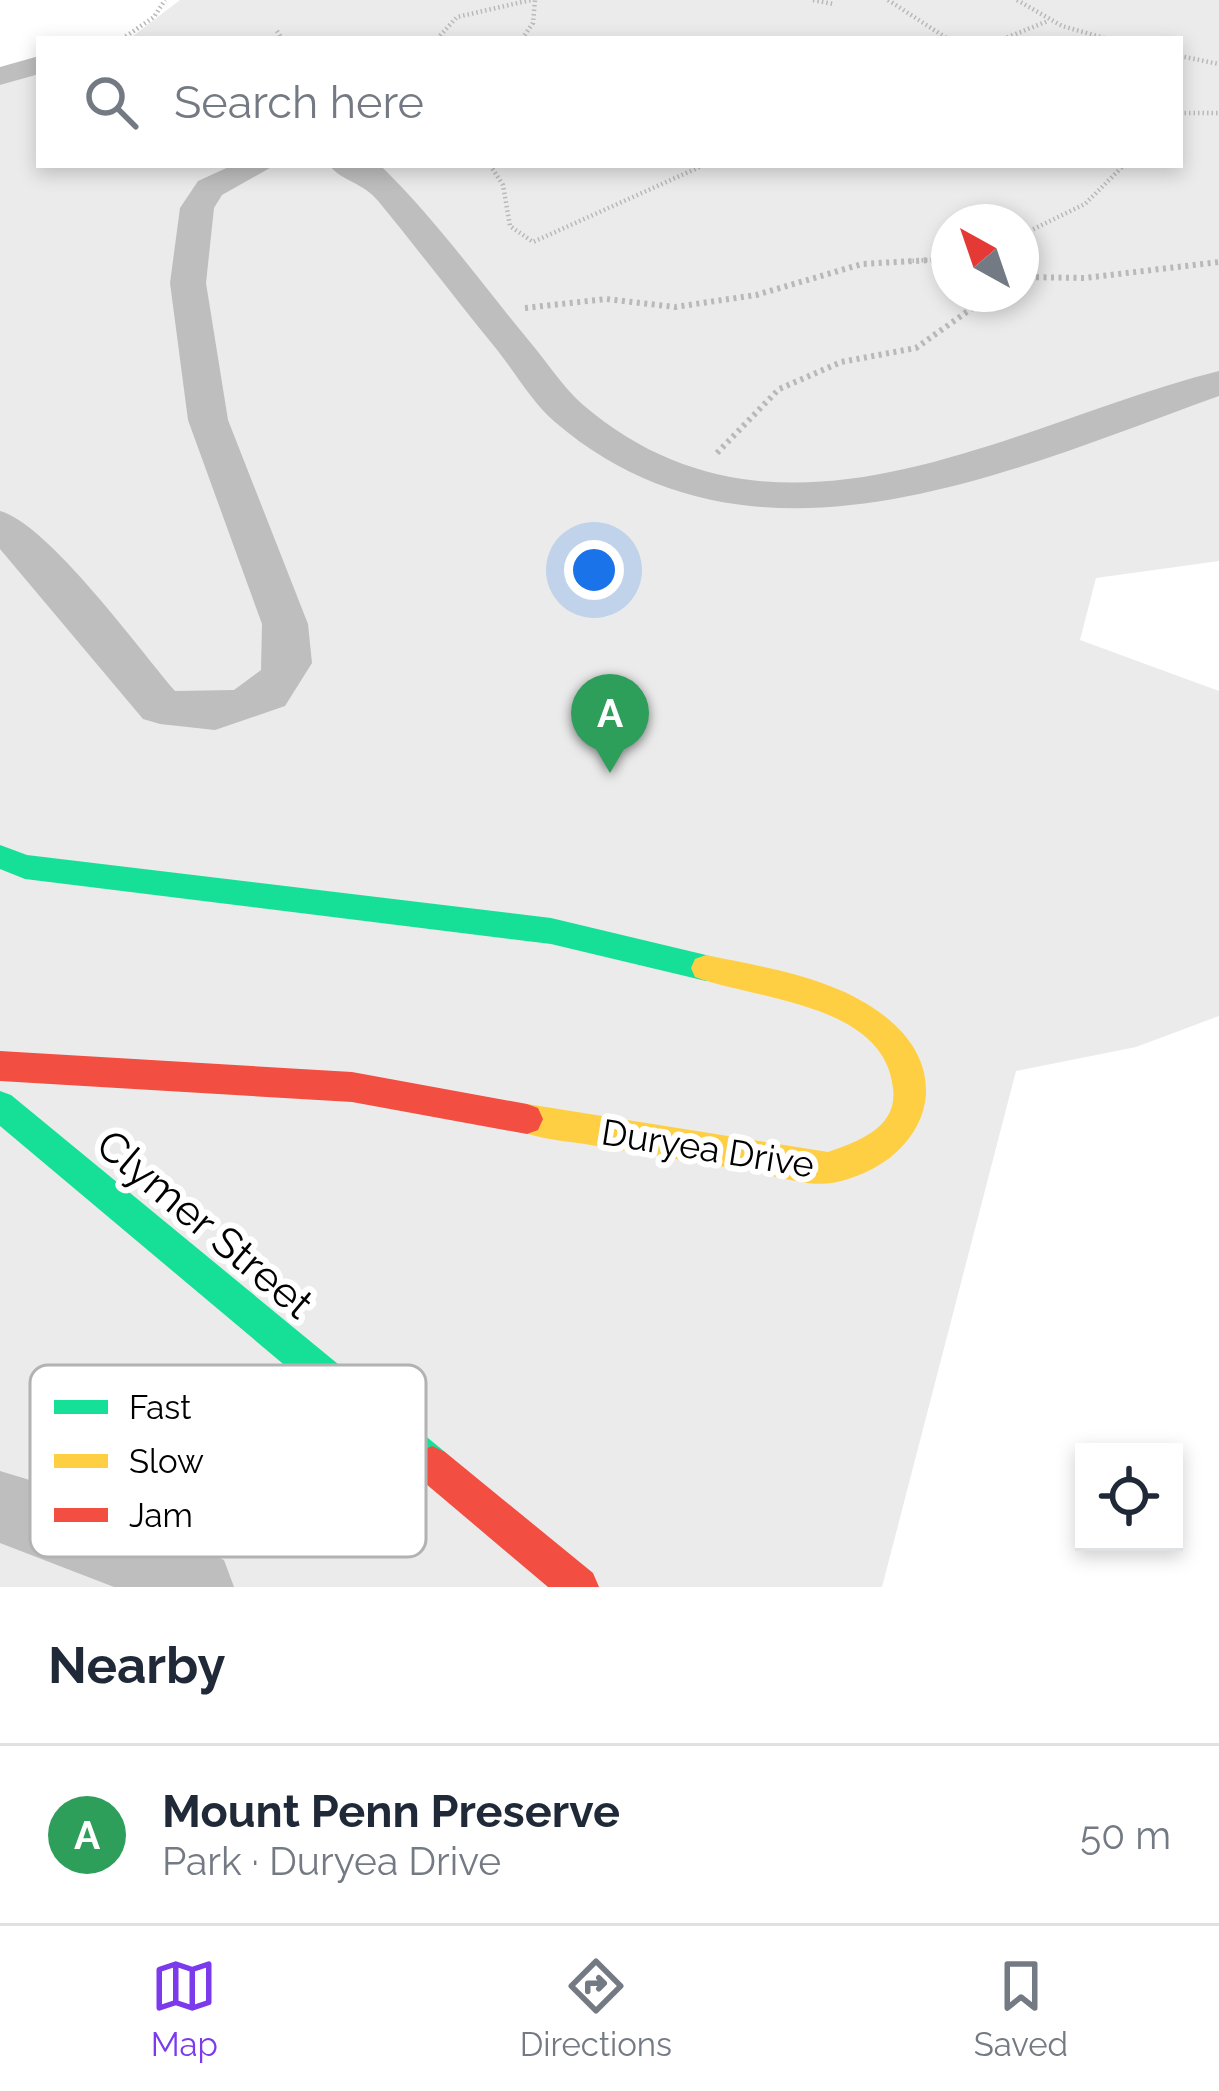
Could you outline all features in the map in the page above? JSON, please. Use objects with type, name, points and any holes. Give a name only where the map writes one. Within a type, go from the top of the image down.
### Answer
[{"type":"street","points":[[0,76],[36,66]]},
{"type":"street","points":[[0,525],[50,574],[160,706],[213,712],[264,695],[283,676],[290,659],[285,624],[208,420],[188,283],[197,208],[210,188],[253,168]]},
{"type":"street","points":[[352,168],[385,188],[567,412],[629,461],[684,481],[754,497],[860,497],[917,483],[1219,383]]},
{"type":"street","name":"Duryea Drive","points":[[0,857],[25,867],[551,931],[707,966],[842,1006],[881,1030],[902,1058],[912,1083],[910,1113],[892,1136],[862,1157],[828,1168],[750,1159],[352,1087],[0,1066]]},
{"type":"street","name":"Clymer Street","points":[[0,1106],[312,1365]]},
{"type":"street","name":"Clymer Street","points":[[426,1460],[579,1587]]},
{"type":"street","points":[[0,1507],[30,1517]]},
{"type":"street","points":[[131,1557],[197,1587]]},
{"type":"path","points":[[126,36],[154,17],[165,0]]},
{"type":"path","points":[[439,36],[457,16],[533,0],[533,22],[524,36]]},
{"type":"path","points":[[813,0],[833,4]]},
{"type":"path","points":[[888,0],[943,36]]},
{"type":"path","points":[[1017,0],[1049,21],[1098,36]]},
{"type":"path","points":[[1012,36],[1049,21]]},
{"type":"path","points":[[277,31],[280,36]]},
{"type":"path","points":[[1183,57],[1219,64]]},
{"type":"path","points":[[1183,113],[1219,113]]},
{"type":"path","points":[[492,168],[503,185],[510,226],[532,242],[697,168]]},
{"type":"path","points":[[1039,226],[1085,204],[1121,168]]},
{"type":"path","points":[[485,312],[606,299],[675,308],[756,295],[862,264],[931,260]]},
{"type":"path","points":[[1039,278],[1085,278],[1219,262]]},
{"type":"path","points":[[684,481],[748,427],[779,389],[841,362],[916,348],[967,312]]},
{"type":"shaded area","points":[[180,0],[1219,0],[1219,561],[1096,578],[1080,640],[1219,691],[1219,1016],[1136,1047],[1016,1071],[882,1587],[0,1587],[0,85],[36,74],[36,168],[1183,168],[1183,36],[133,36]]},
{"type":"traffic: fast","points":[[0,857],[25,867],[551,931],[706,968]]},
{"type":"traffic: fast","points":[[0,1106],[312,1365]]},
{"type":"traffic: fast","points":[[426,1460],[432,1465]]},
{"type":"traffic: slow","points":[[527,1119],[828,1168],[880,1146],[901,1127],[911,1103],[907,1069],[892,1043],[868,1021],[804,992],[706,968]]},
{"type":"traffic: jam","points":[[0,1066],[352,1087],[527,1119]]},
{"type":"traffic: jam","points":[[432,1465],[579,1587]]},
{"type":"place","name":"Mount Penn Preserve","points":[[610,773]]}]
